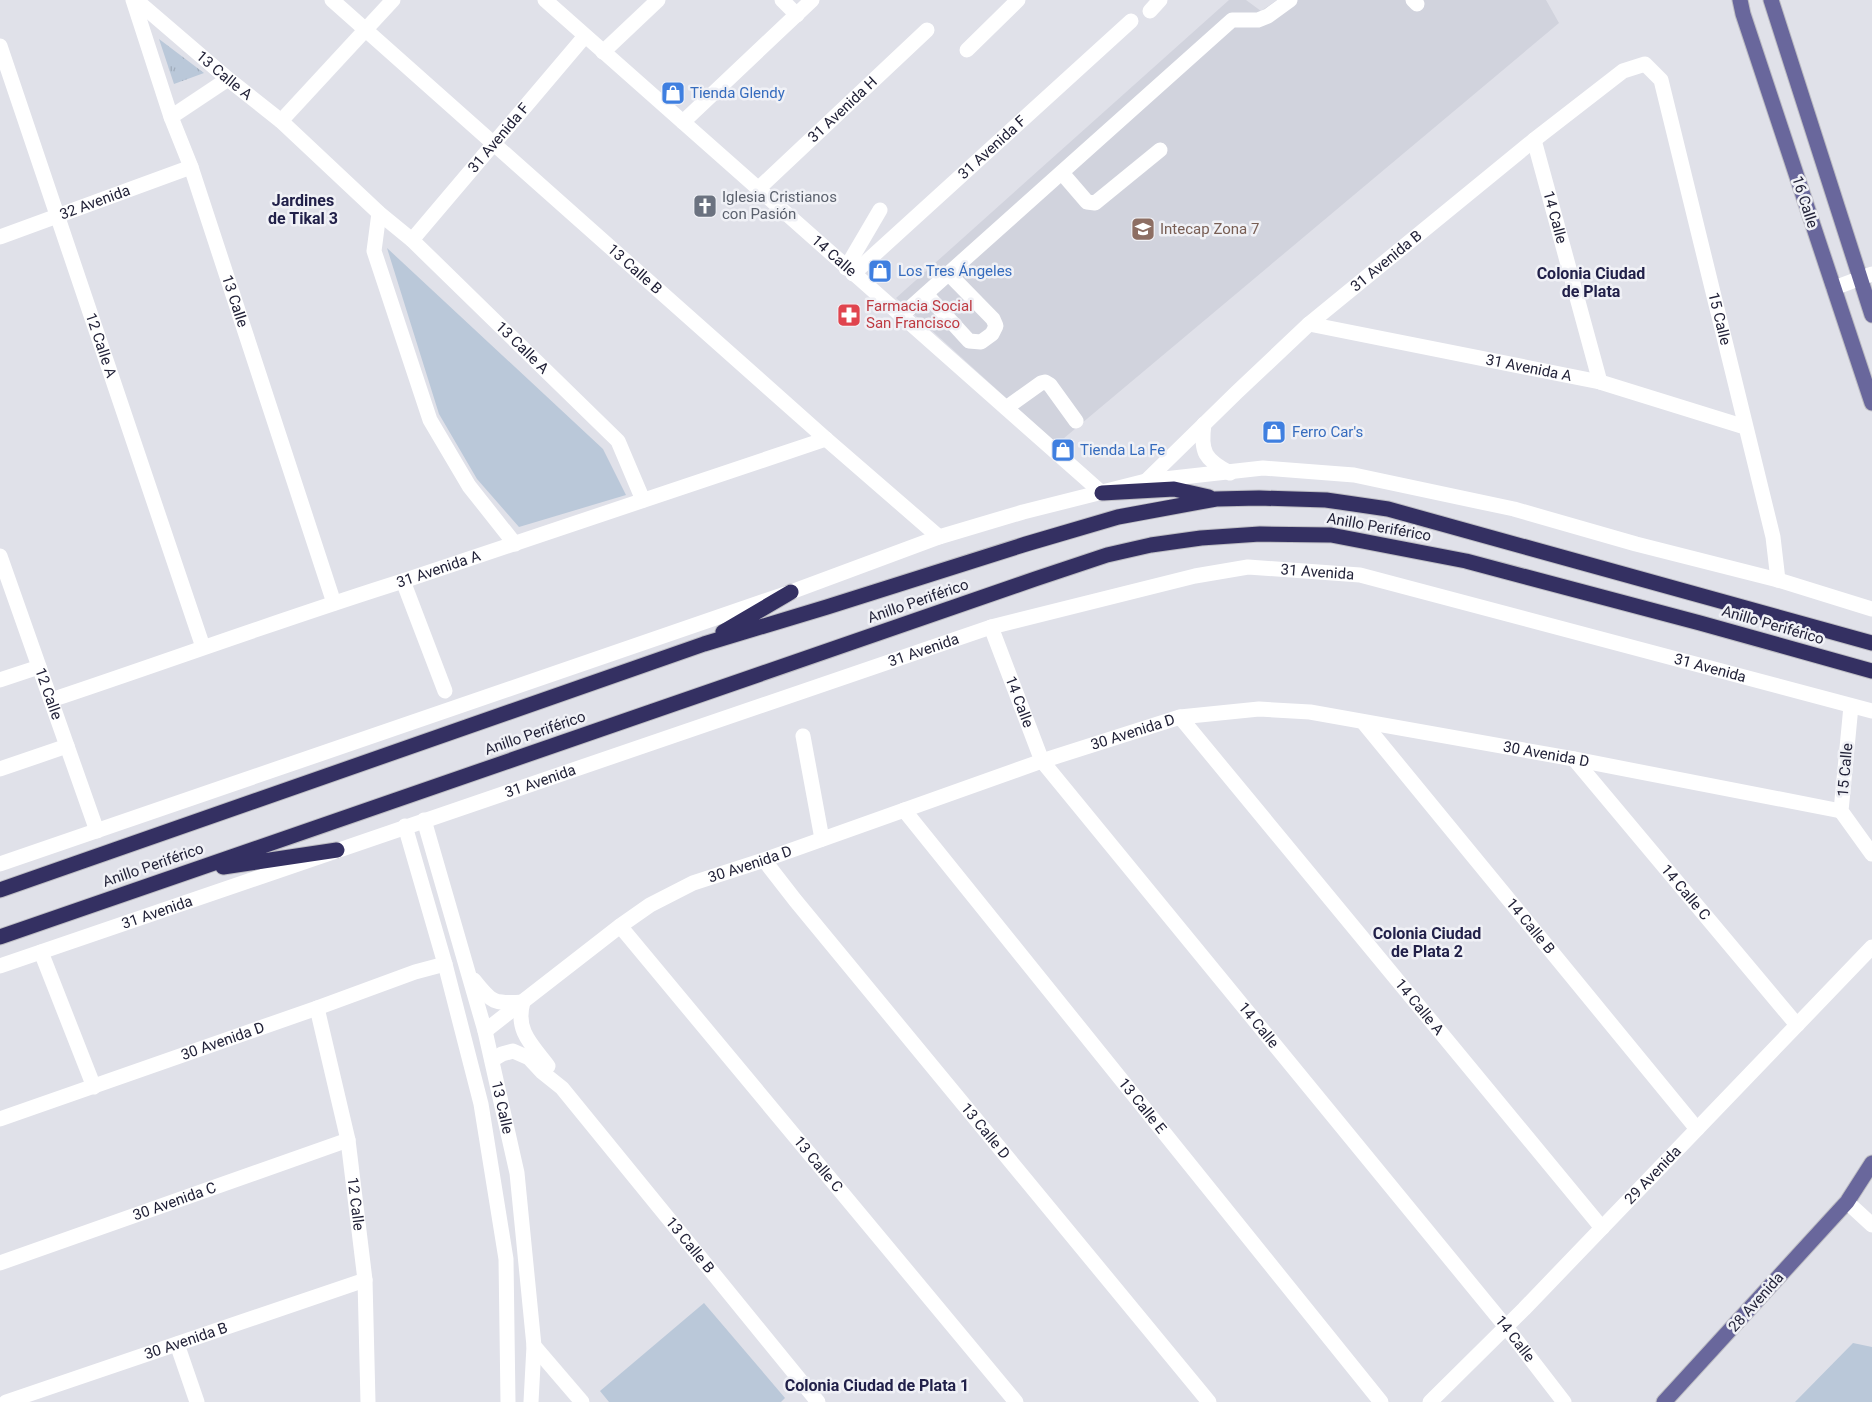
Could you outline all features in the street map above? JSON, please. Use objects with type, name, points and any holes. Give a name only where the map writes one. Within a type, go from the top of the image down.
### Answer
[{"type":"highway","points":[[1102,493],[1174,489],[1216,499]]},
{"type":"highway","name":"Anillo Periférico","points":[[0,890],[704,644],[1118,517],[1216,499],[1326,500],[1388,509],[1872,643]]},
{"type":"highway","name":"Anillo Periférico","points":[[0,937],[1107,555],[1152,545],[1201,538],[1260,534],[1331,535],[1466,561],[1872,671]]},
{"type":"highway","points":[[704,644],[791,592]]},
{"type":"highway","points":[[187,872],[337,850]]},
{"type":"main road","name":"16 Calle","points":[[1740,0],[1743,14],[1872,403]]},
{"type":"main road","name":"16 Calle","points":[[1771,0],[1866,276],[1872,315]]},
{"type":"main road","name":"28 Avenida","points":[[1664,1402],[1847,1202],[1872,1163]]},
{"type":"main road","name":"28 Avenida","points":[[1847,1202],[1872,1186]]},
{"type":"street","name":"13 Calle A","points":[[135,0],[281,121],[379,213],[412,240],[618,441],[643,500]]},
{"type":"street","name":"13 Calle","points":[[135,0],[171,117],[190,167],[334,603]]},
{"type":"street","name":"13 Calle B","points":[[332,0],[939,537]]},
{"type":"street","points":[[281,121],[393,0]]},
{"type":"street","name":"14 Calle","points":[[545,0],[1102,493]]},
{"type":"street","points":[[603,52],[658,0]]},
{"type":"street","points":[[782,0],[797,14]]},
{"type":"street","points":[[683,122],[812,0]]},
{"type":"street","points":[[968,50],[1018,0]]},
{"type":"street","points":[[902,316],[1232,20],[1258,20],[1268,16],[1290,0]]},
{"type":"street","name":"31 Avenida F","points":[[849,271],[1131,21]]},
{"type":"street","name":"31 Avenida H","points":[[758,188],[926,30]]},
{"type":"street","name":"31 Avenida F","points":[[412,240],[585,36]]},
{"type":"street","name":"12 Calle A","points":[[0,46],[203,647]]},
{"type":"street","name":"31 Avenida B","points":[[1146,481],[1310,324],[1534,140],[1623,71],[1645,64]]},
{"type":"street","name":"15 Calle","points":[[1645,64],[1661,80],[1773,538],[1778,580]]},
{"type":"street","points":[[171,117],[228,78]]},
{"type":"street","name":"14 Calle","points":[[1534,140],[1600,382]]},
{"type":"street","points":[[1062,173],[1087,202],[1095,203],[1160,150]]},
{"type":"street","name":"32 Avenida","points":[[0,237],[190,167]]},
{"type":"street","points":[[849,271],[880,210]]},
{"type":"street","points":[[379,213],[374,251],[430,420],[469,486],[515,544]]},
{"type":"street","points":[[926,294],[969,341],[981,342],[992,334],[996,326],[993,319],[949,274]]},
{"type":"street","points":[[1834,288],[1866,276]]},
{"type":"street","name":"31 Avenida A","points":[[1310,324],[1600,382],[1745,427]]},
{"type":"street","points":[[1006,408],[1045,382],[1050,385],[1076,421]]},
{"type":"street","points":[[1204,424],[1203,446],[1206,457],[1213,464],[1230,473]]},
{"type":"street","name":"31 Avenida A","points":[[51,700],[203,647],[278,624],[334,603],[826,439]]},
{"type":"street","points":[[0,864],[791,592],[939,537],[1023,512],[1146,481],[1263,468],[1354,476],[1514,509],[1636,544],[1778,580],[1872,609]]},
{"type":"street","name":"12 Calle","points":[[0,556],[6,595],[39,667],[97,831]]},
{"type":"street","name":"31 Avenida","points":[[0,966],[991,627],[1195,576],[1248,567],[1360,575],[1872,712]]},
{"type":"street","points":[[403,581],[446,691]]},
{"type":"street","name":"14 Calle","points":[[991,627],[1042,761],[1506,1327],[1564,1402]]},
{"type":"street","points":[[0,680],[39,667]]},
{"type":"street","name":"15 Calle","points":[[1851,706],[1842,811],[1872,854]]},
{"type":"street","name":"30 Avenida D","points":[[485,1031],[620,926],[650,905],[693,883],[764,860],[1042,761],[1180,717],[1259,709],[1310,712],[1574,759],[1842,811]]},
{"type":"street","name":"14 Calle A","points":[[1180,717],[1602,1228]]},
{"type":"street","name":"14 Calle B","points":[[1363,722],[1697,1129]]},
{"type":"street","points":[[802,736],[822,839]]},
{"type":"street","points":[[0,769],[67,746]]},
{"type":"street","name":"14 Calle C","points":[[1574,759],[1797,1026]]},
{"type":"street","name":"13 Calle E","points":[[904,810],[1381,1402]]},
{"type":"street","name":"13 Calle","points":[[424,820],[485,1031],[517,1173],[534,1346],[531,1402]]},
{"type":"street","name":"13 Calle","points":[[405,826],[445,964],[481,1104],[506,1259],[508,1402]]},
{"type":"street","name":"13 Calle D","points":[[764,860],[794,900],[1209,1402]]},
{"type":"street","name":"13 Calle C","points":[[620,926],[1016,1402]]},
{"type":"street","name":"29 Avenida","points":[[1430,1402],[1506,1327],[1872,947]]},
{"type":"street","points":[[41,952],[94,1087]]},
{"type":"street","name":"30 Avenida D","points":[[0,1119],[415,972],[445,964]]},
{"type":"street","points":[[469,973],[489,999],[502,1004],[523,1002]]},
{"type":"street","name":"13 Calle B","points":[[523,1002],[519,1014],[522,1028],[562,1088],[818,1402]]},
{"type":"street","name":"12 Calle","points":[[317,1008],[348,1140],[365,1280],[368,1402]]},
{"type":"street","name":"13 Calle B","points":[[492,1060],[502,1054],[514,1051],[529,1058],[542,1072],[562,1088]]},
{"type":"street","name":"30 Avenida C","points":[[0,1263],[348,1140]]},
{"type":"street","points":[[1847,1202],[1872,1225]]},
{"type":"street","name":"30 Avenida B","points":[[6,1402],[365,1280]]},
{"type":"street","points":[[177,1344],[197,1402]]},
{"type":"street","points":[[534,1346],[582,1402]]},
{"type":"shaded area","name":"Intecap Zona 7","points":[[1229,0],[1246,0],[1261,11],[1277,0],[1546,0],[1559,23],[1057,444],[896,298]]},
{"type":"green space","points":[[159,39],[204,73],[174,84]]},
{"type":"green space","points":[[387,248],[603,449],[626,495],[519,527],[477,479],[439,414]]},
{"type":"green space","points":[[704,1303],[785,1398],[781,1402],[609,1402],[600,1391]]},
{"type":"green space","points":[[1853,1343],[1872,1347],[1872,1402],[1795,1402]]},
{"type":"place","name":"Tienda Glendy","points":[[673,93]]},
{"type":"place","name":"Iglesia Cristianos con Pasión","points":[[705,206]]},
{"type":"place","name":"Intecap Zona 7","points":[[1143,229]]},
{"type":"place","name":"Los Tres Ángeles","points":[[880,271]]},
{"type":"place","name":"Farmacia Social San Francisco","points":[[849,315]]},
{"type":"place","name":"Ferro Car's","points":[[1274,432]]},
{"type":"place","name":"Tienda La Fe","points":[[1063,450]]},
{"type":"district","name":"Jardines de Tikal 3","points":[[303,209]]},
{"type":"district","name":"Colonia Ciudad de Plata","points":[[1591,282]]},
{"type":"district","name":"Colonia Ciudad de Plata 2","points":[[1427,942]]},
{"type":"district","name":"Colonia Ciudad de Plata 1","points":[[877,1385]]}]
